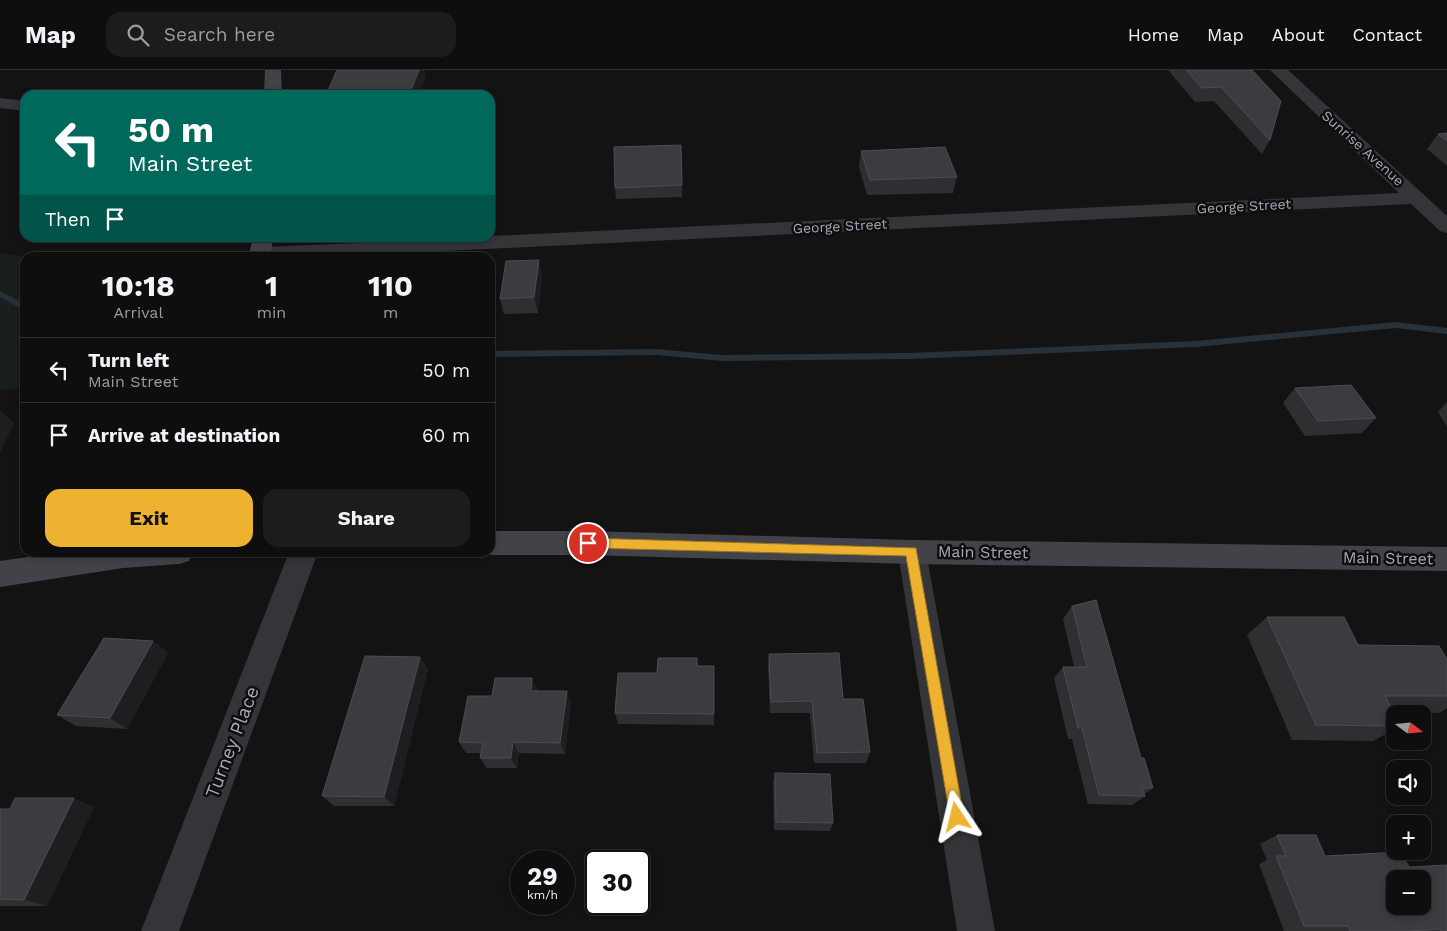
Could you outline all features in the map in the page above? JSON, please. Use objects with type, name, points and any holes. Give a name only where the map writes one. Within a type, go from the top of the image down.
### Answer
[{"type":"main road","points":[[273,70],[273,90]]},
{"type":"main road","name":"Main Street","points":[[495,543],[588,543],[912,552],[1447,558]]},
{"type":"main road","points":[[0,574],[105,557]]},
{"type":"street","name":"Sunrise Avenue","points":[[1278,70],[1418,198],[1447,227]]},
{"type":"street","points":[[0,103],[20,105]]},
{"type":"street","name":"George Street","points":[[495,239],[1418,198]]},
{"type":"street","name":"George Street","points":[[261,249],[420,242]]},
{"type":"street","points":[[912,552],[976,931]]},
{"type":"street","name":"Turney Place","points":[[160,931],[302,557]]},
{"type":"shaded area","points":[[0,253],[20,256],[20,388],[0,390]]},
{"type":"building","points":[[337,70],[419,70],[411,90],[328,90]]},
{"type":"building","points":[[1186,70],[1252,70],[1281,101],[1270,140],[1221,87],[1202,88]]},
{"type":"building","points":[[1447,133],[1447,141],[1438,134]]},
{"type":"building","points":[[681,145],[682,185],[615,188],[614,147]]},
{"type":"building","points":[[945,147],[957,177],[870,180],[861,151]]},
{"type":"building","points":[[539,260],[534,297],[500,299],[506,261]]},
{"type":"building","points":[[1351,385],[1376,418],[1318,421],[1295,388]]},
{"type":"building","points":[[1096,600],[1141,758],[1144,758],[1153,788],[1142,788],[1145,796],[1099,795],[1082,728],[1078,728],[1063,667],[1087,667],[1072,606]]},
{"type":"building","points":[[1267,617],[1344,617],[1358,645],[1439,646],[1447,659],[1447,696],[1385,696],[1390,705],[1386,705],[1386,726],[1316,725]]},
{"type":"building","points":[[104,638],[153,641],[110,718],[57,715]]},
{"type":"building","points":[[839,653],[843,699],[863,699],[870,752],[817,753],[812,701],[771,702],[769,654]]},
{"type":"building","points":[[365,656],[420,657],[384,797],[322,796]]},
{"type":"building","points":[[658,658],[697,658],[697,666],[714,666],[714,714],[615,713],[618,673],[657,673]]},
{"type":"building","points":[[495,678],[532,678],[531,691],[567,691],[560,743],[513,742],[511,758],[480,758],[483,743],[459,742],[468,696],[492,696]]},
{"type":"building","points":[[775,773],[830,774],[833,823],[776,822]]},
{"type":"building","points":[[15,798],[74,798],[24,900],[0,899],[0,809],[10,809]]},
{"type":"building","points":[[1277,835],[1316,835],[1325,856],[1386,853],[1386,860],[1405,860],[1409,867],[1447,865],[1447,931],[1439,929],[1350,931],[1348,926],[1304,926],[1276,856],[1286,856]]},
{"type":"waterway","points":[[0,294],[20,305]]},
{"type":"waterway","points":[[495,354],[656,352],[722,358],[909,356],[1196,344],[1396,325],[1447,331]]},
{"type":"route","points":[[588,543],[912,552],[957,817]]}]
